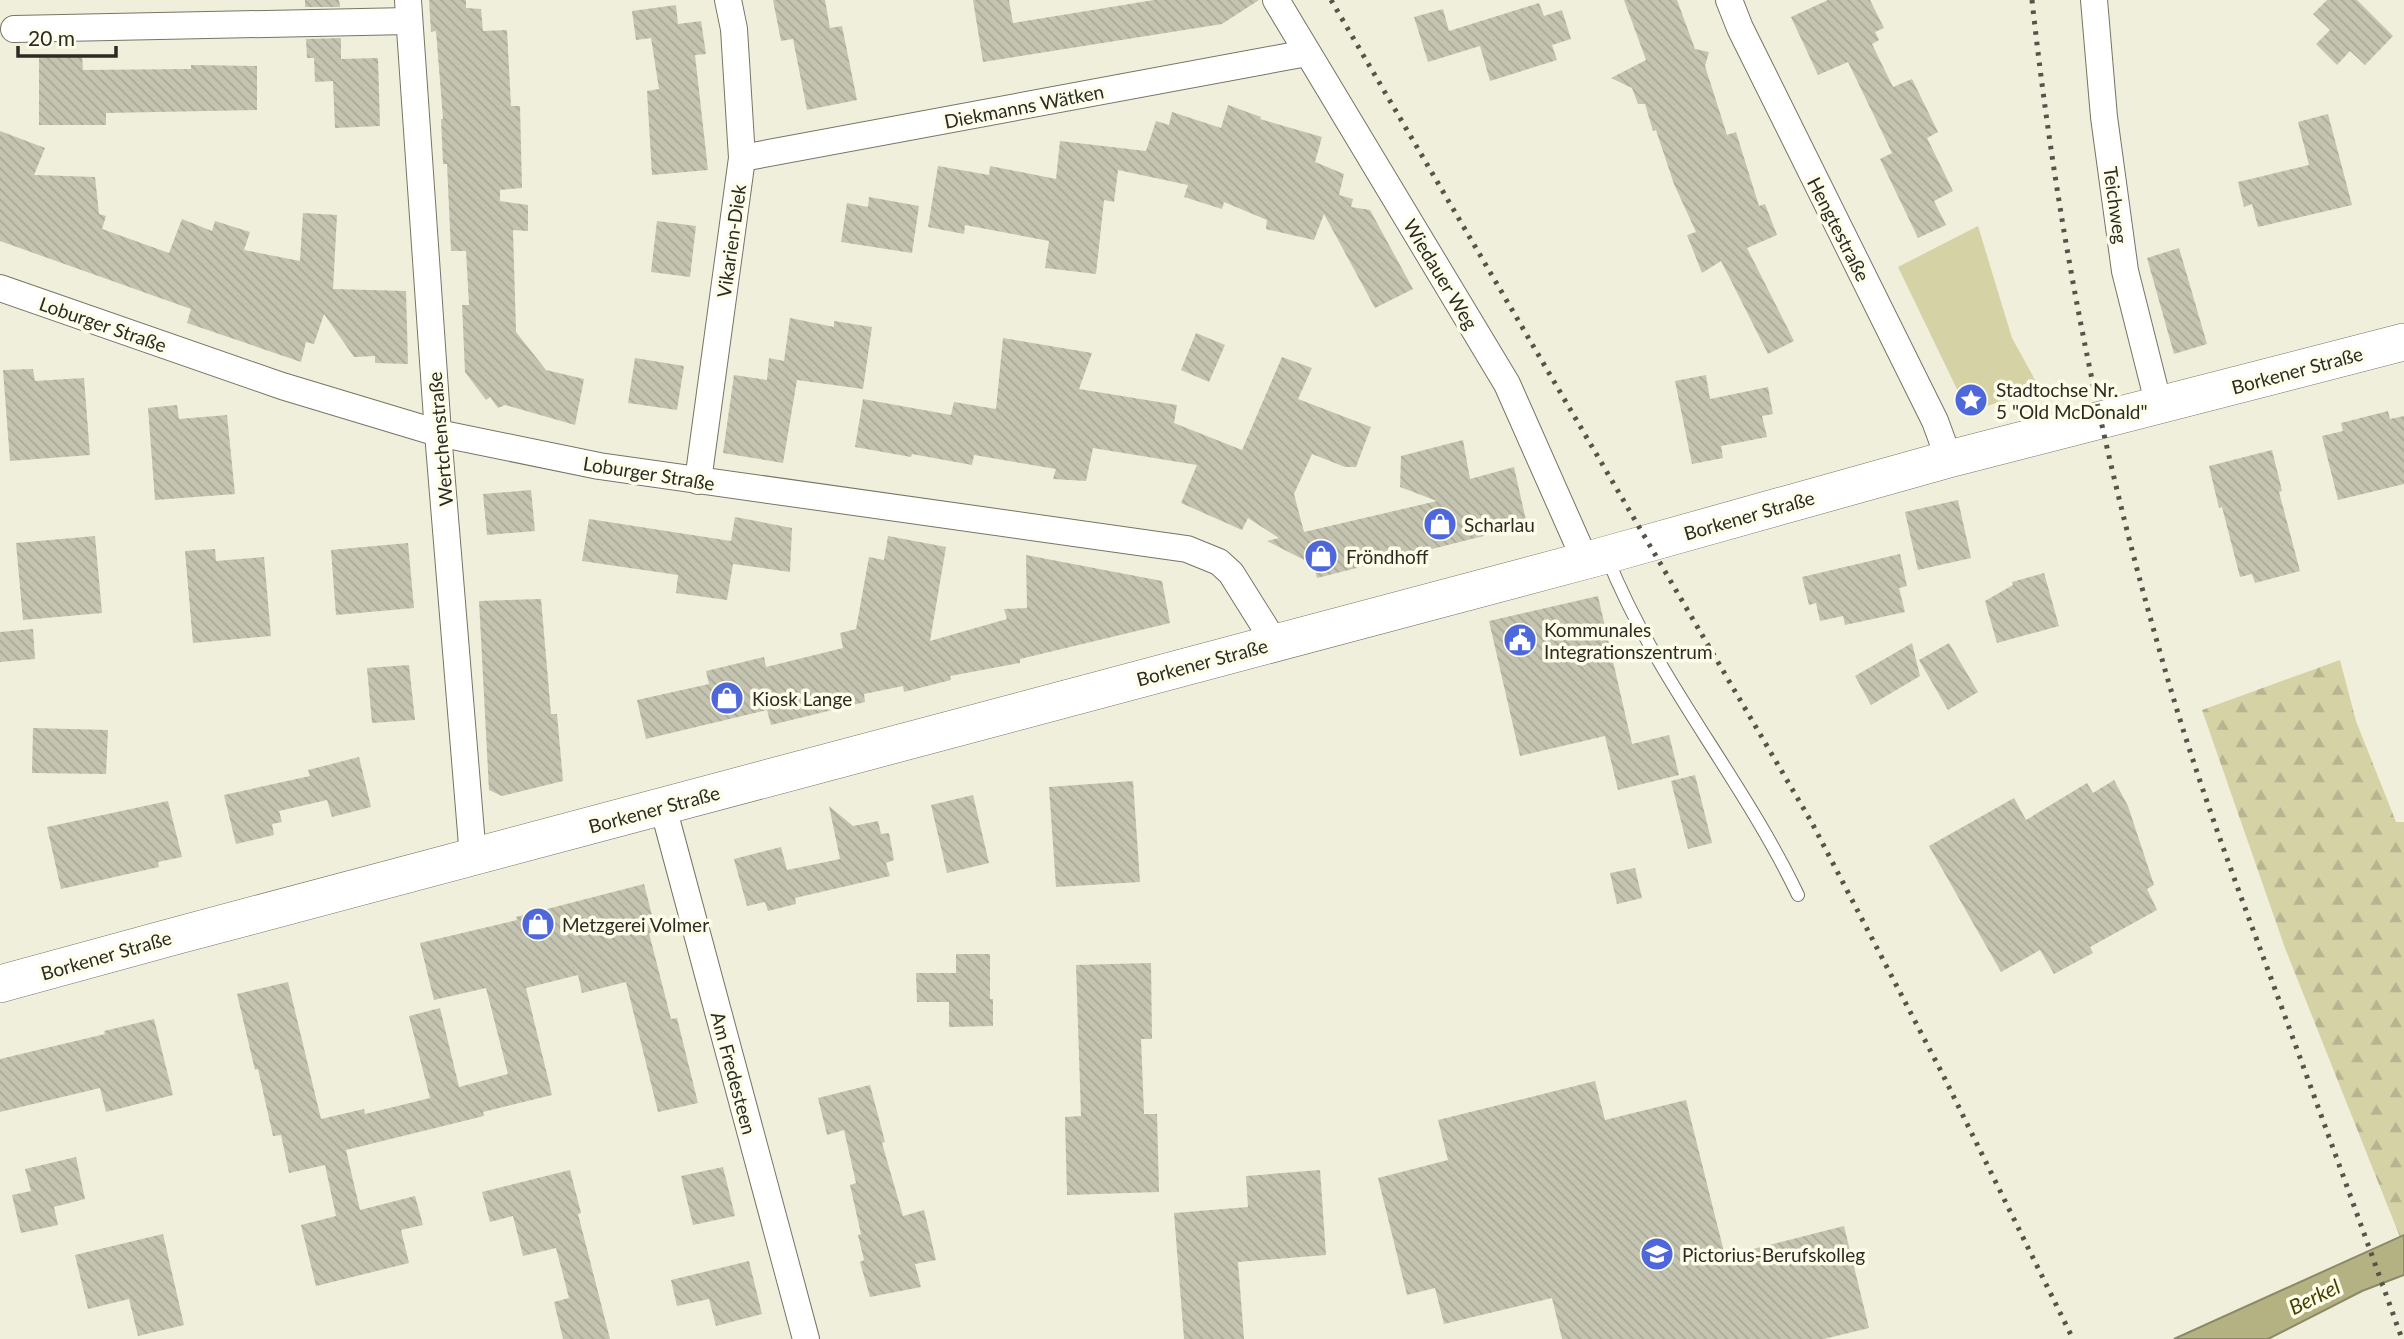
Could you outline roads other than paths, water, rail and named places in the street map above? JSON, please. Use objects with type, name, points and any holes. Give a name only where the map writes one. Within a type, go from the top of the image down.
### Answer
[{"type":"street","name":"Vikarien-Diek","points":[[698,481],[742,158],[734,29],[728,0]]},
{"type":"street","name":"Wiedauer Weg","points":[[1276,0],[1507,384],[1596,557]]},
{"type":"street","name":"Hengtestraße","points":[[1729,0],[1746,40],[1929,409],[1949,459]]},
{"type":"street","name":"Teichweg","points":[[2094,0],[2104,117],[2125,271],[2159,406]]},
{"type":"street","name":"Wertchenstraße","points":[[14,29],[408,11],[438,433],[473,857]]},
{"type":"street","name":"Diekmanns Wätken","points":[[742,158],[1307,53]]},
{"type":"street","name":"Loburger Straße","points":[[0,288],[282,386],[438,433],[599,466],[1187,549],[1219,562],[1231,573],[1275,643]]},
{"type":"street","name":"Borkener Straße","points":[[0,985],[1596,557],[1949,459],[2404,342]]},
{"type":"street","name":"Am Fredesteen","points":[[663,807],[806,1339]]},
{"type":"lane","points":[[1596,557],[1728,770],[1798,895]]},
{"type":"water","name":"Berkel","points":[[2404,1235],[2404,1275],[2362,1291],[2268,1339],[2174,1339]]},
{"type":"railway","points":[[1331,0],[1812,823],[1943,1075],[2073,1339]]},
{"type":"railway","points":[[2032,0],[2053,165],[2082,329],[2117,491],[2138,572],[2184,732],[2211,812],[2402,1339]]},
{"type":"place","name":"Stadtochse Nr. 5 \"Old McDonald\"","points":[[1971,400]]},
{"type":"place","name":"Scharlau","points":[[1440,524]]},
{"type":"place","name":"Fröndhoff","points":[[1321,556]]},
{"type":"place","name":"Kommunales Integrationszentrum","points":[[1520,640]]},
{"type":"place","name":"Kiosk Lange","points":[[727,698]]},
{"type":"place","name":"Metzgerei Volmer","points":[[538,924]]},
{"type":"place","name":"Pictorius-Berufskolleg","points":[[1657,1254]]}]
